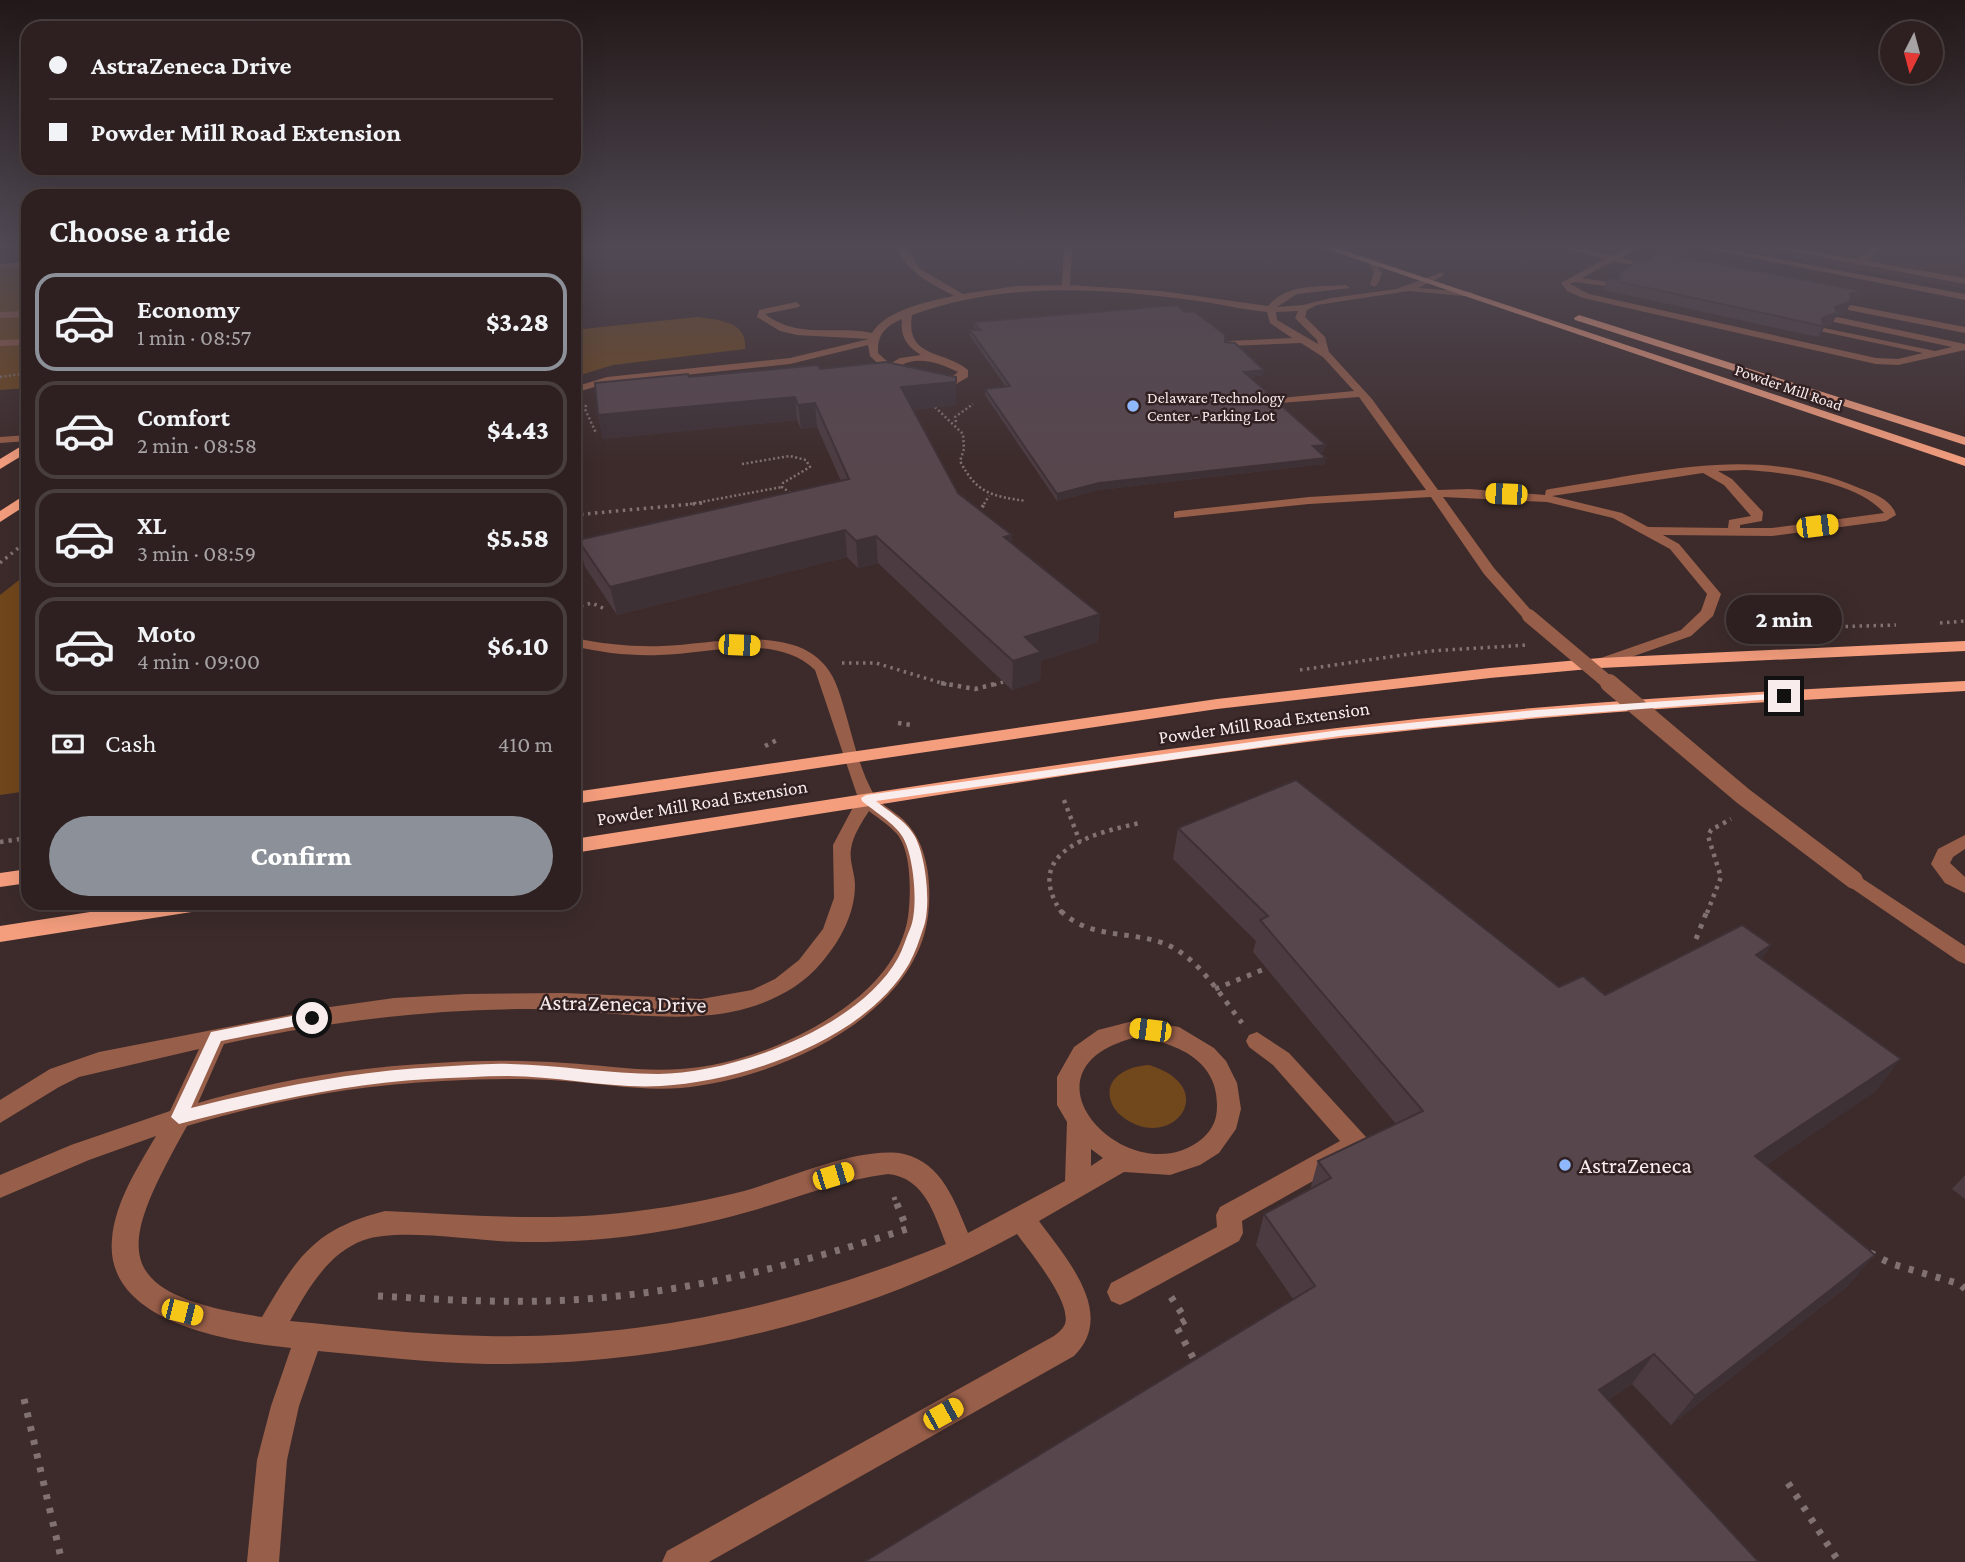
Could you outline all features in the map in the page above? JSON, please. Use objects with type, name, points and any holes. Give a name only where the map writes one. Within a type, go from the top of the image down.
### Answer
[{"type":"highway","name":"Powder Mill Road","points":[[1545,320],[1965,461]]},
{"type":"highway","name":"Powder Mill Road","points":[[1586,320],[1965,441]]},
{"type":"highway","points":[[0,465],[21,451]]},
{"type":"highway","points":[[0,517],[21,502]]},
{"type":"highway","name":"Powder Mill Road Extension","points":[[581,797],[1217,704],[1600,663],[1965,646]]},
{"type":"highway","name":"Powder Mill Road Extension","points":[[581,845],[866,798],[1405,726],[1732,699],[1965,687]]},
{"type":"highway","points":[[0,880],[21,877]]},
{"type":"highway","points":[[0,934],[153,910]]},
{"type":"street","points":[[767,320],[772,324],[806,333],[874,338]]},
{"type":"street","points":[[886,320],[874,338],[873,354],[894,376],[916,382]]},
{"type":"street","points":[[906,320],[904,329],[906,338],[918,350],[956,366],[964,375],[952,382],[928,384]]},
{"type":"street","points":[[1273,320],[1305,343],[1323,348]]},
{"type":"street","points":[[1302,320],[1314,329],[1323,348],[1389,427],[1478,557],[1529,616],[1743,796],[1854,880],[1965,956]]},
{"type":"street","points":[[1693,320],[1876,361],[1898,362],[1965,347]]},
{"type":"street","points":[[1837,320],[1965,347]]},
{"type":"street","points":[[1913,320],[1965,330]]},
{"type":"street","points":[[1824,331],[1938,353]]},
{"type":"street","points":[[581,388],[607,380],[817,356],[874,338]]},
{"type":"street","points":[[0,343],[21,342]]},
{"type":"street","points":[[1233,348],[1305,343]]},
{"type":"street","points":[[890,371],[896,362],[904,360],[937,360]]},
{"type":"street","points":[[1269,402],[1364,399]]},
{"type":"street","points":[[1280,411],[1364,399]]},
{"type":"street","points":[[0,440],[21,438]]},
{"type":"street","points":[[1522,495],[1755,465],[1808,473],[1850,487],[1884,505],[1890,512],[1886,517],[1772,532],[1648,531]]},
{"type":"street","points":[[1707,470],[1728,482],[1758,512],[1757,518],[1734,523],[1734,532]]},
{"type":"street","points":[[1178,515],[1385,495],[1434,494],[1522,495],[1570,500],[1594,507],[1648,531],[1695,563],[1714,594],[1708,613],[1686,633],[1600,663]]},
{"type":"street","points":[[0,1187],[55,1163],[179,1117],[333,1083],[430,1073],[509,1070],[659,1080],[700,1076],[765,1060],[807,1043],[847,1018],[880,991],[904,962],[919,924],[921,884],[908,834],[866,798],[820,667],[803,651],[778,646],[739,645],[656,651],[581,644]]},
{"type":"street","name":"AstraZeneca Drive","points":[[0,1112],[58,1076],[112,1059],[286,1022],[421,1004],[520,1000],[682,1008],[722,1005],[754,998],[783,984],[805,967],[834,928],[842,908],[845,887],[841,846],[866,798]]},
{"type":"street","points":[[1965,841],[1945,853],[1940,864],[1952,878],[1965,886]]},
{"type":"street","points":[[1077,1126],[1099,1148],[1125,1160],[1157,1165],[1184,1161],[1210,1148],[1227,1124],[1230,1094],[1222,1072],[1210,1057],[1190,1042],[1165,1031],[1136,1028],[1105,1035],[1085,1046],[1067,1074],[1066,1100],[1077,1126],[1077,1186]]},
{"type":"street","points":[[216,1036],[179,1117],[133,1200],[125,1224],[124,1246],[129,1271],[140,1289],[182,1312],[230,1324],[309,1336],[402,1346],[492,1350],[645,1340],[719,1327],[856,1293],[962,1250],[1125,1160]]},
{"type":"street","points":[[1120,1292],[1230,1233],[1229,1215],[1357,1144],[1281,1059],[1257,1041]]},
{"type":"street","points":[[0,1097],[58,1076]]},
{"type":"street","points":[[270,1330],[312,1262],[329,1245],[349,1232],[366,1226],[385,1223],[513,1230],[622,1226],[740,1204],[872,1164],[901,1164],[925,1176],[933,1185],[962,1250]]},
{"type":"street","points":[[678,1562],[1064,1346],[1073,1338],[1079,1322],[1074,1298],[1022,1219]]},
{"type":"street","points":[[263,1562],[272,1460],[285,1406],[309,1336]]},
{"type":"path","points":[[0,377],[21,374]]},
{"type":"path","points":[[956,422],[955,417],[973,404]]},
{"type":"path","points":[[935,407],[956,422],[966,439],[960,461],[976,488],[989,496],[1026,501]]},
{"type":"path","points":[[742,464],[790,456],[800,457],[810,463],[807,471],[786,479],[782,487]]},
{"type":"path","points":[[581,515],[602,516],[749,496],[782,487],[795,495]]},
{"type":"path","points":[[978,514],[989,496]]},
{"type":"path","points":[[0,563],[21,546]]},
{"type":"path","points":[[581,605],[592,603],[604,609]]},
{"type":"path","points":[[1708,613],[1763,629],[1901,625]]},
{"type":"path","points":[[1928,624],[1965,621]]},
{"type":"path","points":[[820,667],[868,661],[971,689],[1003,682]]},
{"type":"path","points":[[1064,800],[1080,842]]},
{"type":"path","points":[[1696,939],[1721,877],[1707,836],[1719,824],[1741,816]]},
{"type":"path","points":[[1140,823],[1080,842],[1057,856],[1049,869],[1049,894],[1057,907],[1083,926],[1101,932],[1147,939],[1182,953],[1257,1041]]},
{"type":"path","points":[[0,842],[21,839]]},
{"type":"path","points":[[1215,989],[1267,968]]},
{"type":"path","points":[[377,1296],[469,1301],[537,1300],[611,1297],[692,1286],[828,1255],[907,1229],[894,1197]]},
{"type":"path","points":[[1865,1250],[1892,1264],[1950,1281],[1965,1289]]},
{"type":"path","points":[[1156,1274],[1186,1320],[1176,1326],[1199,1369]]},
{"type":"path","points":[[1186,1373],[1199,1369],[1208,1360]]},
{"type":"path","points":[[24,1399],[62,1562]]},
{"type":"path","points":[[1788,1483],[1839,1562]]},
{"type":"shaded area","points":[[0,320],[21,320],[21,388],[0,390]]},
{"type":"shaded area","points":[[670,320],[715,320],[737,327],[745,340],[745,349],[613,365],[581,375],[581,329]]},
{"type":"shaded area","points":[[21,578],[21,792],[0,795],[0,595]]},
{"type":"shaded area","points":[[1149,1065],[1171,1075],[1183,1087],[1186,1100],[1183,1112],[1174,1122],[1160,1127],[1144,1127],[1127,1120],[1115,1109],[1110,1095],[1110,1087],[1118,1075]]},
{"type":"building","name":"Delaware Technology Center - Parking Lot","points":[[1205,320],[1225,335],[1225,342],[1235,343],[1264,370],[1244,372],[1266,391],[1264,400],[1275,400],[1326,445],[1313,446],[1326,458],[1099,483],[1057,494],[985,389],[1010,386],[970,330],[980,330],[974,322]]},
{"type":"building","points":[[1794,320],[1822,320],[1825,323],[1822,326]]},
{"type":"building","points":[[886,362],[956,377],[956,382],[901,387],[958,493],[1012,535],[1004,537],[1100,614],[1025,637],[1041,652],[1013,661],[876,536],[856,541],[845,530],[610,587],[581,544],[581,539],[849,479],[815,403],[798,405],[795,397],[598,415],[595,383],[818,365],[820,369]]},
{"type":"building","name":"AstraZeneca","points":[[1296,780],[1559,987],[1583,976],[1605,995],[1742,925],[1771,945],[1756,955],[1901,1059],[1755,1156],[1875,1255],[1695,1396],[1654,1354],[1599,1390],[1759,1562],[864,1562],[1315,1286],[1264,1214],[1331,1178],[1318,1161],[1423,1111],[1260,920],[1268,916],[1178,828]]},
{"type":"place","name":"Delaware Technology Center - Parking Lot","points":[[1133,406]]},
{"type":"place","name":"AstraZeneca","points":[[1565,1165]]},
{"type":"route","points":[[312,1018],[216,1036],[179,1117],[333,1083],[426,1073],[468,1070],[552,1071],[659,1080],[700,1076],[765,1060],[807,1043],[847,1018],[880,991],[904,962],[919,924],[921,884],[908,834],[866,798],[1340,733],[1536,714],[1784,696]]}]
